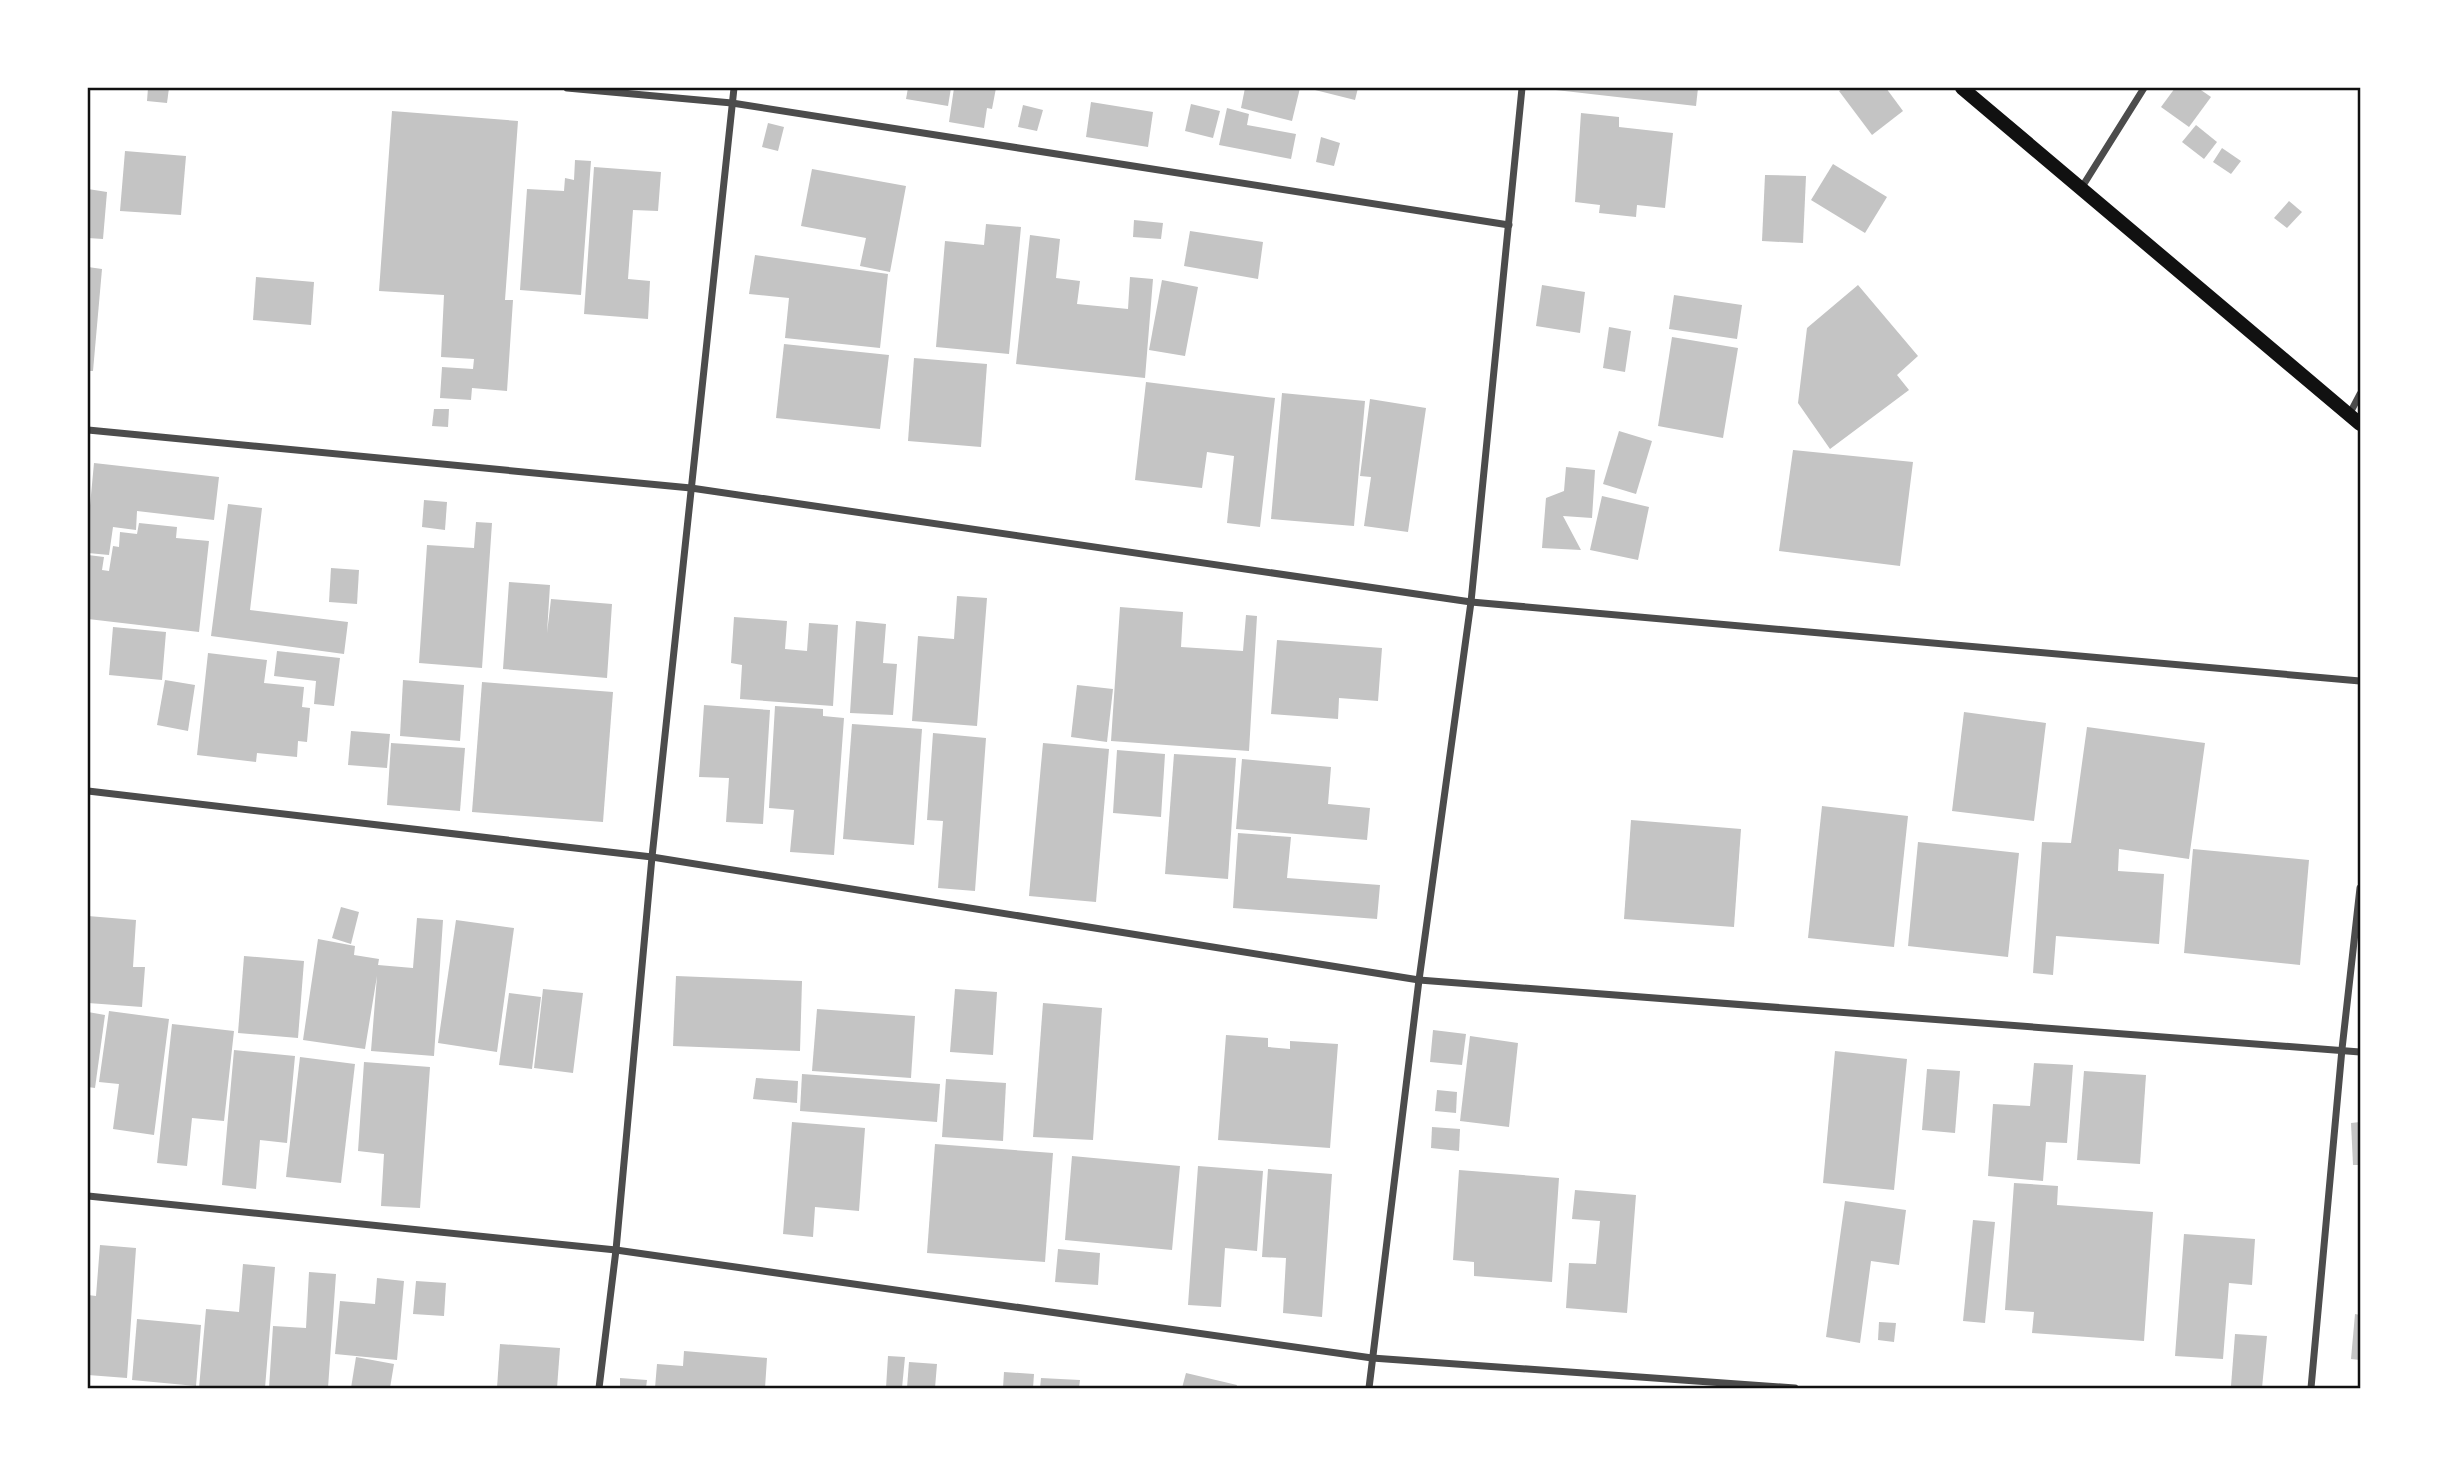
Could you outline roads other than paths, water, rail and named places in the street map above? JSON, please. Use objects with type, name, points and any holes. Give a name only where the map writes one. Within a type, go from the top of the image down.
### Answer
[{"type":"main road","points":[[1962,88],[2355,419]]},
{"type":"street","points":[[567,88],[732,103],[1509,225]]},
{"type":"street","points":[[598,1388],[616,1250],[652,857],[734,88]]},
{"type":"street","points":[[1368,1388],[1419,980],[1471,602],[1522,88]]},
{"type":"street","points":[[2082,187],[2144,88]]},
{"type":"street","points":[[2355,419],[2361,394]]},
{"type":"street","points":[[88,430],[691,488],[1471,602],[2361,681]]},
{"type":"street","points":[[88,791],[652,857],[1419,980],[2361,1052]]},
{"type":"street","points":[[2311,1388],[2342,1049],[2361,888]]},
{"type":"street","points":[[88,1196],[616,1250],[1372,1358],[1795,1388]]}]
